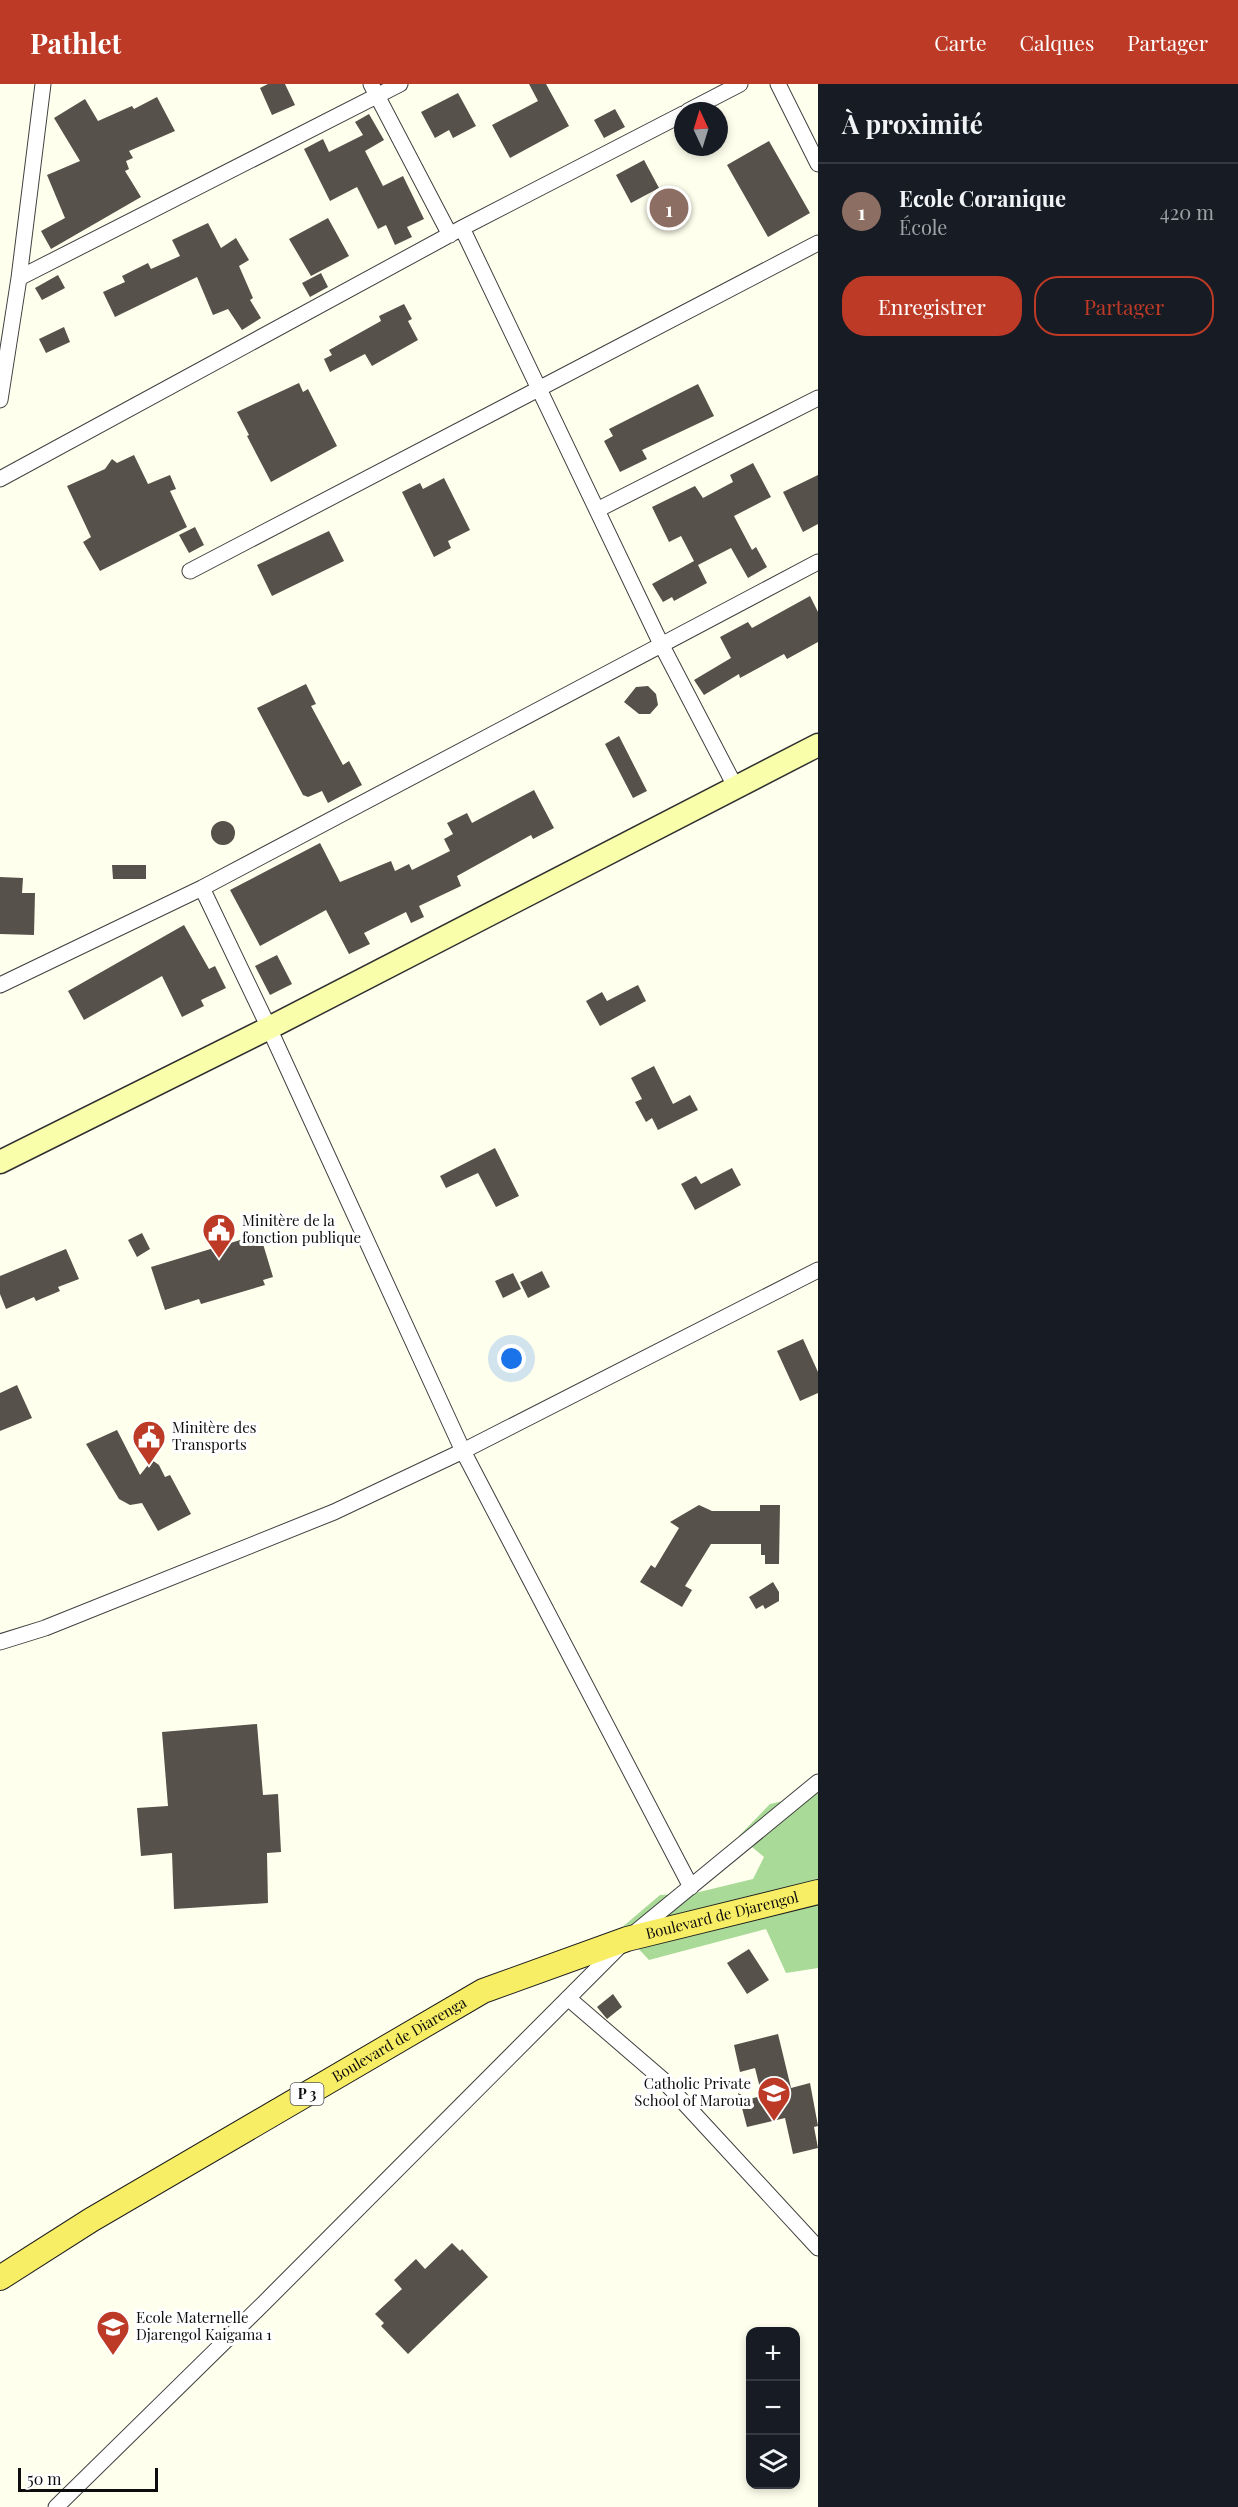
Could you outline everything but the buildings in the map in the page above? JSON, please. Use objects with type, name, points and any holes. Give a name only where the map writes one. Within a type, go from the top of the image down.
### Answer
[{"type":"main road","name":"Boulevard de Djarengol","points":[[627,1939],[818,1892]]},
{"type":"main road","name":"Boulevard de Diarenga","points":[[0,2278],[91,2220],[483,1991],[627,1939]]},
{"type":"street","points":[[0,400],[19,278],[43,84]]},
{"type":"street","points":[[19,278],[374,90],[400,84]]},
{"type":"street","points":[[705,102],[740,84]]},
{"type":"street","points":[[778,84],[818,164]]},
{"type":"street","points":[[374,90],[456,231],[540,390],[661,644],[735,788]]},
{"type":"street","points":[[0,479],[456,231],[674,119]]},
{"type":"street","points":[[190,572],[818,243]]},
{"type":"street","points":[[597,510],[818,398]]},
{"type":"street","points":[[0,985],[202,888],[818,562]]},
{"type":"street","points":[[0,1162],[269,1028],[818,745]]},
{"type":"street","points":[[202,888],[269,1028],[463,1451],[691,1887]]},
{"type":"street","points":[[0,1642],[45,1628],[334,1512],[463,1451],[818,1270]]},
{"type":"street","points":[[56,2507],[263,2304],[627,1939],[818,1782]]},
{"type":"street","points":[[568,1998],[662,2079],[818,2248]]},
{"type":"green space","points":[[818,1793],[818,1968],[786,1973],[766,1929],[649,1960],[620,1929],[660,1895],[695,1893],[753,1879],[764,1857],[739,1836],[770,1804]]},
{"type":"place","name":"Ecole Coranique","points":[[669,208]]},
{"type":"place","name":"Minitère de la fonction publique","points":[[219,1259]]},
{"type":"place","name":"Minitère des Transports","points":[[149,1466]]},
{"type":"place","name":"Catholic Private School of Maroua","points":[[774,2122]]},
{"type":"place","name":"Ecole Maternelle Djarengol Kaigama 1","points":[[113,2356]]}]
